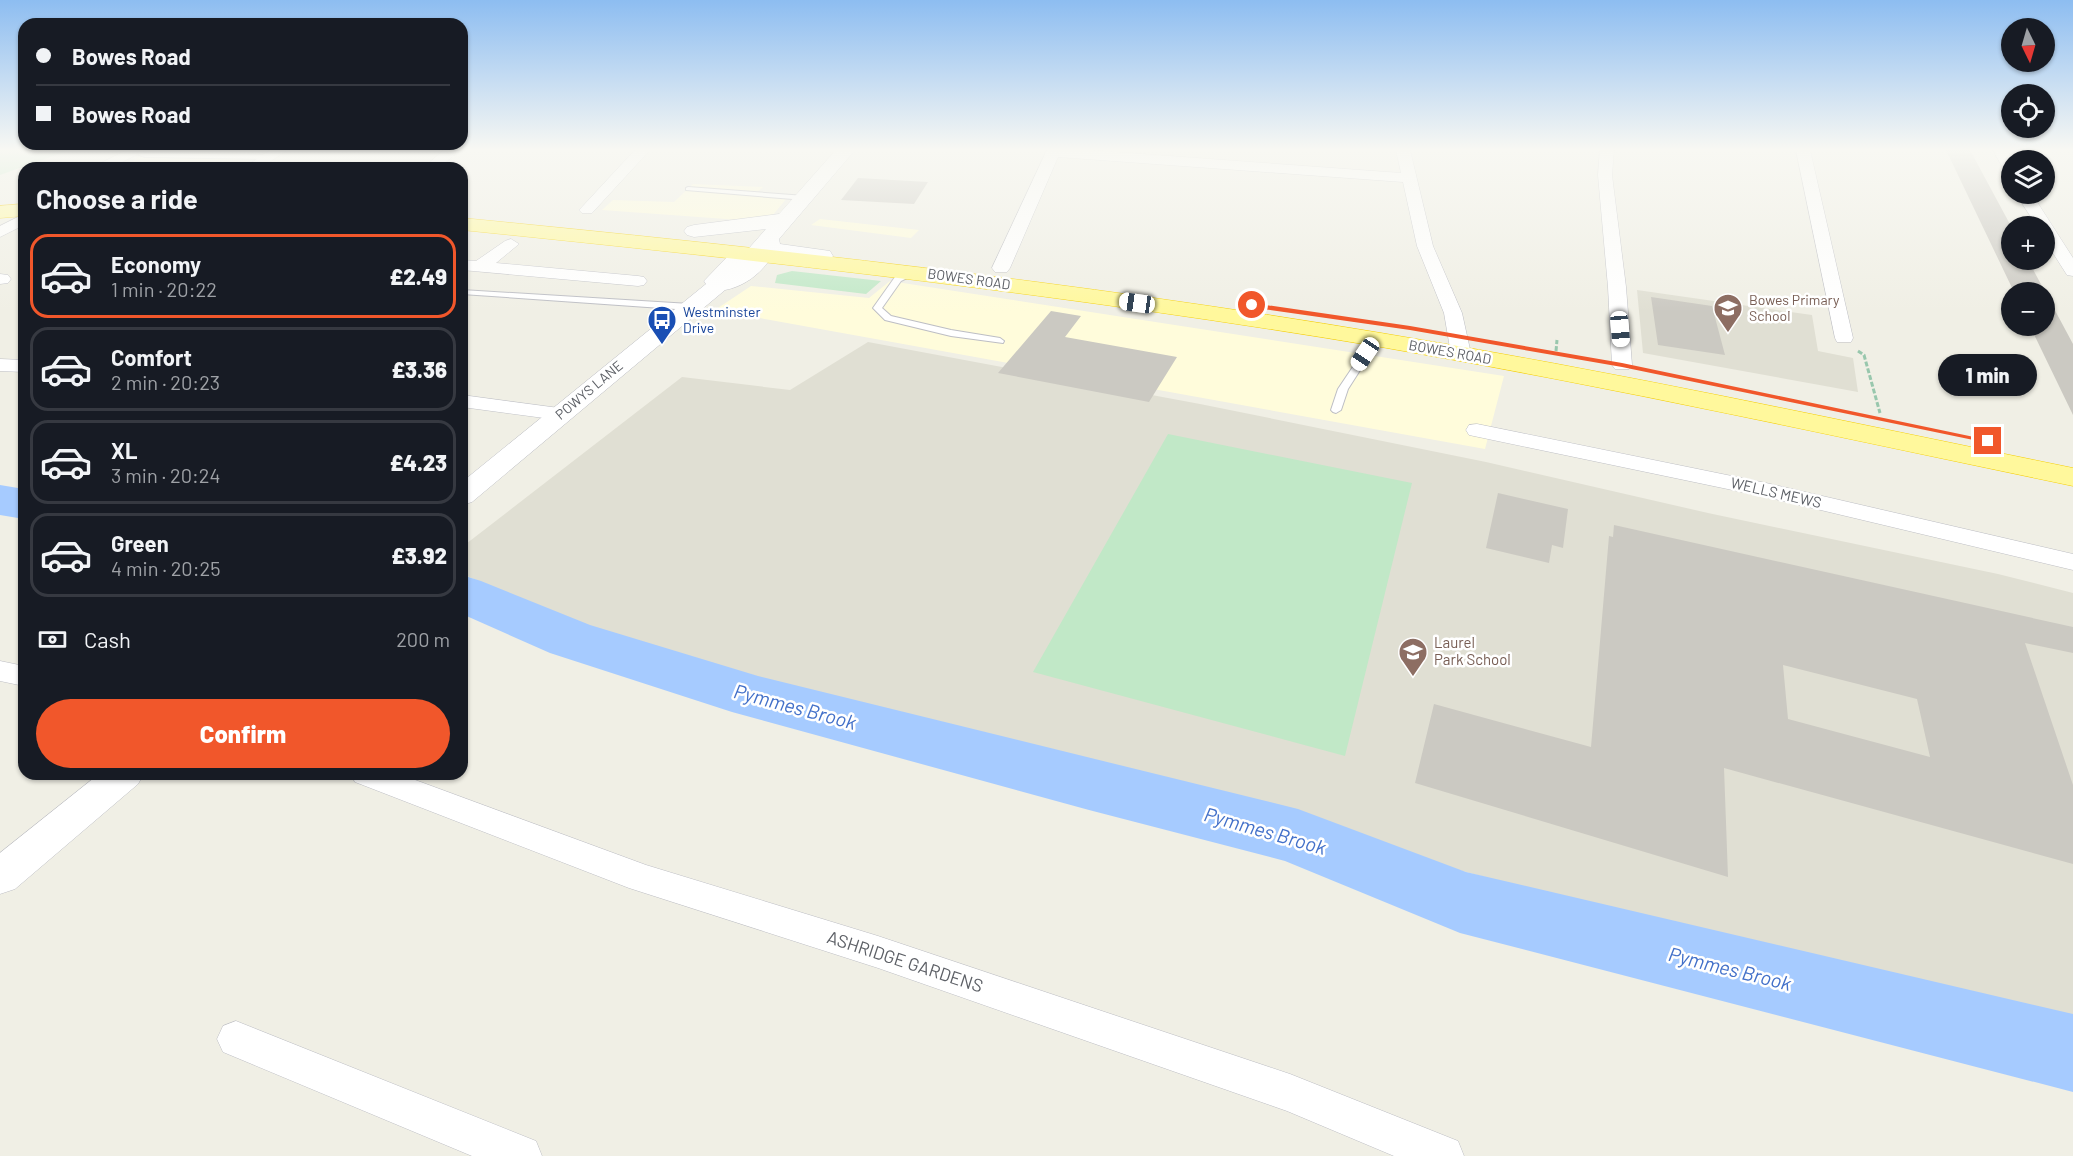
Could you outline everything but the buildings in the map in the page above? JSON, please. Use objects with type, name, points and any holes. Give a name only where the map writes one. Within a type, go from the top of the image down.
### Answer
[{"type":"highway","points":[[0,212],[18,210]]},
{"type":"highway","points":[[468,210],[583,215],[694,231],[762,248]]},
{"type":"highway","name":"BOWES ROAD","points":[[468,225],[1001,268],[1459,345],[1622,365],[1729,385],[2073,458]]},
{"type":"highway","name":"BOWES ROAD","points":[[762,248],[1376,339],[1459,345],[2073,477]]},
{"type":"main road","points":[[762,248],[800,204]]},
{"type":"main road","points":[[694,231],[725,226],[758,226],[787,218]]},
{"type":"street","points":[[583,215],[593,204]]},
{"type":"street","points":[[1001,268],[1030,204]]},
{"type":"street","points":[[1415,204],[1425,246],[1453,313],[1459,345]]},
{"type":"street","points":[[1608,204],[1622,365]]},
{"type":"street","points":[[1815,204],[1844,338]]},
{"type":"street","points":[[2030,204],[2073,271]]},
{"type":"street","points":[[0,232],[18,222]]},
{"type":"street","points":[[470,266],[512,244]]},
{"type":"street","name":"POWYS LANE","points":[[468,491],[690,306],[718,285],[733,282],[740,277],[758,262],[762,248]]},
{"type":"street","points":[[470,266],[638,281]]},
{"type":"street","points":[[0,365],[18,366]]},
{"type":"street","points":[[468,402],[559,414]]},
{"type":"street","name":"WELLS MEWS","points":[[1477,430],[1766,490],[2073,562]]},
{"type":"street","points":[[0,671],[18,675]]},
{"type":"street","points":[[0,877],[118,780]]},
{"type":"street","name":"ASHRIDGE GARDENS","points":[[382,780],[641,878],[878,952],[1290,1093],[1443,1156]]},
{"type":"street","points":[[236,1039],[521,1156]]},
{"type":"lane","points":[[913,272],[898,279],[877,308],[888,318],[951,333],[1000,341]]},
{"type":"lane","points":[[468,292],[690,306]]},
{"type":"lane","points":[[1336,410],[1343,388],[1376,339]]},
{"type":"path","points":[[1844,338],[1864,356],[1883,419]]},
{"type":"path","points":[[1557,340],[1557,346]]},
{"type":"shaded area","points":[[609,204],[782,204],[767,222],[602,210]]},
{"type":"shaded area","points":[[820,219],[919,230],[911,238],[811,225]]},
{"type":"shaded area","points":[[890,281],[1504,376],[1485,449],[715,310],[751,286],[869,298]]},
{"type":"shaded area","name":"Bowes Primary School","points":[[1637,290],[1812,315],[1818,351],[1853,358],[1858,392],[1643,353]]},
{"type":"shaded area","name":"Laurel Park School","points":[[868,342],[1200,404],[1486,462],[1708,513],[1998,574],[2073,593],[2073,1034],[916,725],[591,628],[468,577],[468,542],[682,377],[790,390]]},
{"type":"green space","points":[[792,271],[881,281],[866,294],[775,283],[777,275]]},
{"type":"green space","points":[[1168,434],[1412,483],[1345,756],[1033,672]]},
{"type":"green space","points":[[0,487],[18,491],[18,510],[0,507]]},
{"type":"waterway","name":"Pymmes Brook","points":[[0,500],[18,503]]},
{"type":"waterway","name":"Pymmes Brook","points":[[468,596],[570,639],[754,697],[1298,837],[1460,902],[2073,1053]]},
{"type":"place","name":"Bowes Primary School","points":[[1728,334]]},
{"type":"place","name":"Westminster Drive","points":[[662,346]]},
{"type":"place","name":"Laurel Park School","points":[[1413,678]]},
{"type":"route","points":[[1252,305],[1410,328],[1622,365],[1729,385],[1988,441]]}]
